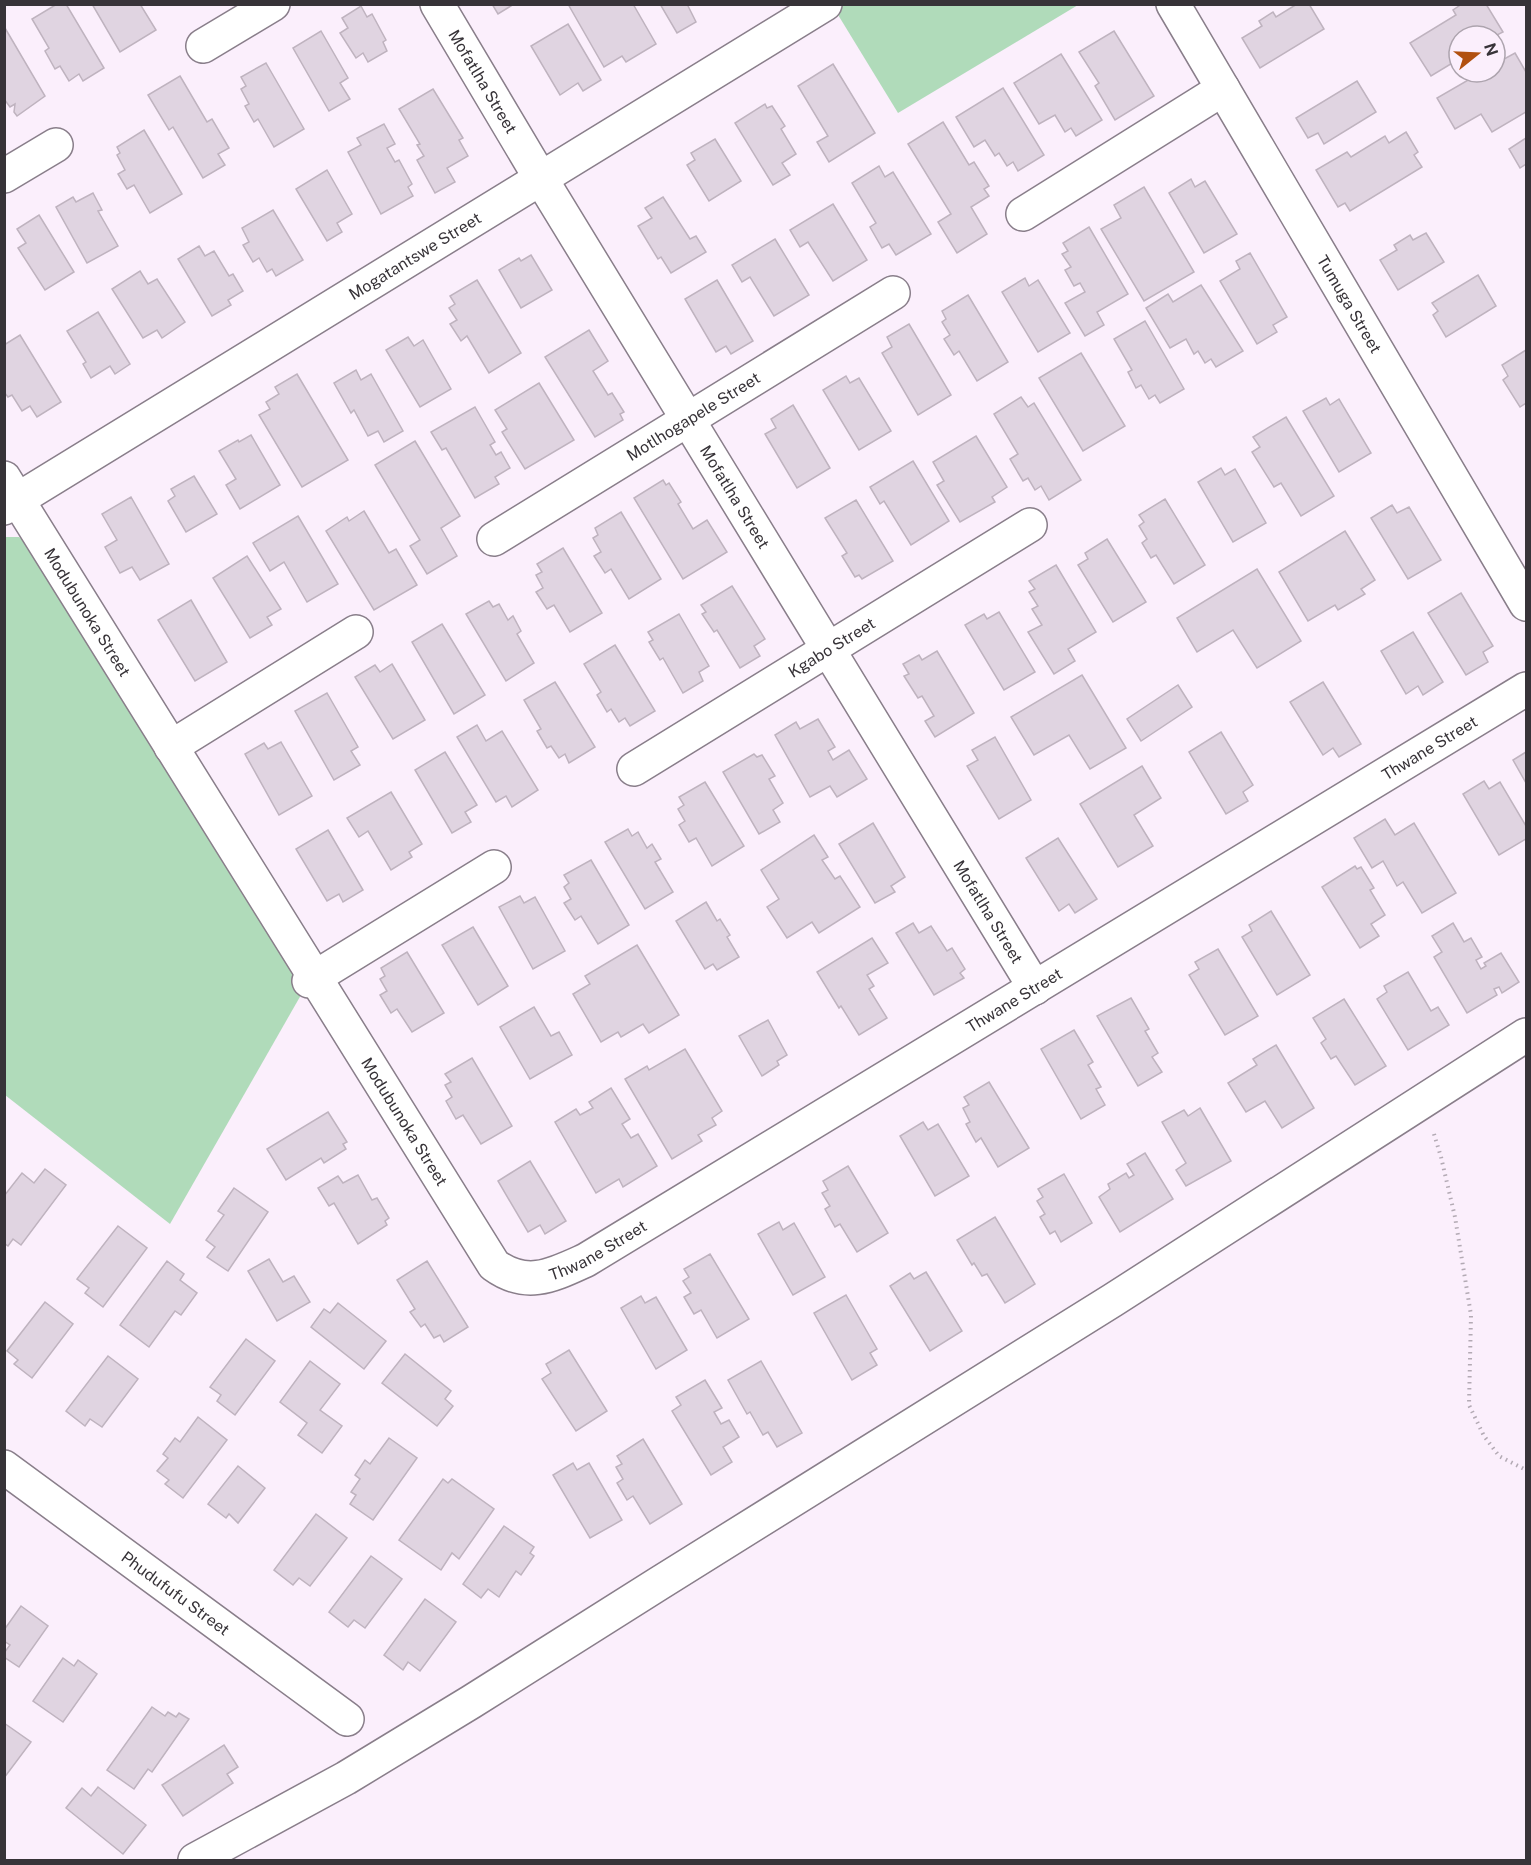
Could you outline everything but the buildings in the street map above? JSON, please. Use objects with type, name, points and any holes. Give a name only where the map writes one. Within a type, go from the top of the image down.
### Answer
[{"type":"street","points":[[203,46],[273,4]]},
{"type":"street","name":"Mofatlha Street","points":[[437,4],[1035,988]]},
{"type":"street","name":"Mogatantswe Street","points":[[9,496],[541,178],[825,4]]},
{"type":"street","name":"Tumuga Street","points":[[1173,4],[1527,604]]},
{"type":"street","points":[[1023,214],[1223,89]]},
{"type":"street","points":[[4,176],[56,145]]},
{"type":"street","name":"Motlhogapele Street","points":[[494,539],[893,293]]},
{"type":"street","name":"Modubunoka Street","points":[[9,496],[171,747],[312,979],[494,1265]]},
{"type":"street","name":"Kgabo Street","points":[[634,769],[1030,525]]},
{"type":"street","points":[[171,747],[356,632]]},
{"type":"street","name":"Thwane Street","points":[[494,1265],[507,1275],[520,1279],[542,1277],[586,1260],[1527,689]]},
{"type":"street","points":[[312,979],[494,867]]},
{"type":"street","points":[[195,1860],[346,1778],[471,1702],[1124,1294],[1527,1035]]},
{"type":"street","name":"Phudufufu Street","points":[[4,1467],[347,1719]]},
{"type":"path","points":[[1423,1102],[1441,1156],[1455,1217],[1471,1315],[1469,1405],[1484,1436],[1499,1456],[1527,1470]]},
{"type":"green space","points":[[832,5],[1078,5],[898,113]]},
{"type":"green space","points":[[4,537],[19,537],[49,560],[309,981],[170,1224],[5,1095]]}]
